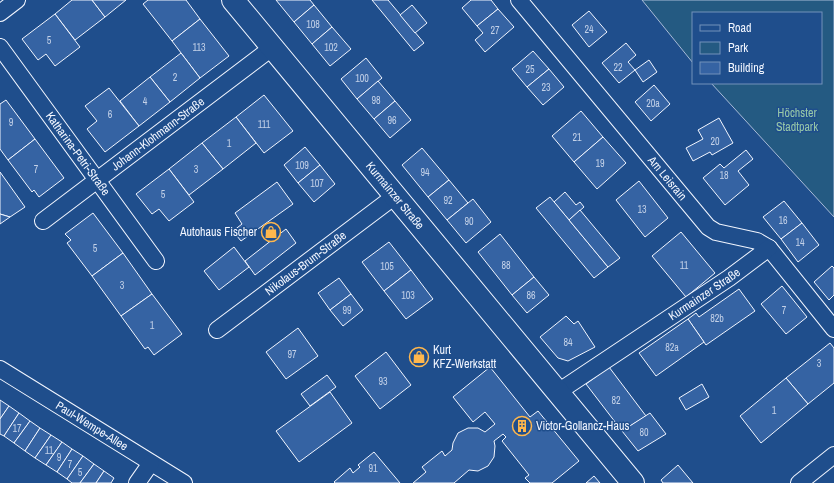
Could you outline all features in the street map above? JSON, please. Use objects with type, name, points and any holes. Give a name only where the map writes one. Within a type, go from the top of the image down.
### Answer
[{"type":"main road","name":"Kurmainzer Straße","points":[[233,0],[633,483]]},
{"type":"street","points":[[0,12],[17,0]]},
{"type":"street","name":"Am Leisrain","points":[[519,0],[708,227],[716,232],[757,241],[769,248],[834,329]]},
{"type":"street","name":"Katharina-Petri-Straße","points":[[0,47],[156,261]]},
{"type":"street","name":"Johann-Klohmann-Straße","points":[[43,221],[273,47]]},
{"type":"street","name":"Nikolaus-Brum-Straße","points":[[217,330],[395,196]]},
{"type":"street","name":"Kurmainzer Straße","points":[[558,392],[730,278],[769,248]]},
{"type":"street","name":"Paul-Wempe-Allee","points":[[1,371],[184,483]]},
{"type":"street","points":[[799,483],[834,455]]},
{"type":"street","points":[[137,483],[151,462]]},
{"type":"green space","name":"Höchster Stadtpark","points":[[642,0],[834,0],[834,217],[712,84],[822,84],[822,12],[692,12],[692,62]]},
{"type":"building","points":[[72,0],[92,0],[105,17],[75,40],[55,14]]},
{"type":"building","points":[[92,0],[126,0],[105,17]]},
{"type":"building","points":[[148,0],[186,0],[200,19],[172,41],[143,4]]},
{"type":"building","points":[[276,0],[310,0],[314,5],[294,22]]},
{"type":"building","points":[[372,0],[388,0],[424,43],[414,51]]},
{"type":"building","points":[[471,0],[491,0],[498,9],[477,26],[462,8]]},
{"type":"building","points":[[314,5],[332,27],[312,44],[294,22]]},
{"type":"building","points":[[412,5],[427,23],[415,33],[400,15]]},
{"type":"building","points":[[498,9],[514,27],[485,52],[475,40],[483,33],[477,26]]},
{"type":"building","points":[[589,11],[607,32],[589,47],[572,25]]},
{"type":"building","points":[[55,14],[80,47],[55,66],[46,54],[38,60],[22,39]]},
{"type":"building","points":[[200,19],[229,56],[200,78],[172,41]]},
{"type":"building","points":[[332,27],[351,49],[330,66],[312,44]]},
{"type":"building","points":[[626,43],[636,55],[628,62],[635,70],[619,83],[602,63]]},
{"type":"building","points":[[533,51],[549,69],[527,87],[512,69]]},
{"type":"building","points":[[181,53],[200,78],[170,102],[150,77]]},
{"type":"building","points":[[366,58],[382,78],[357,99],[341,79]]},
{"type":"building","points":[[649,60],[657,72],[643,82],[635,70]]},
{"type":"building","points":[[549,69],[564,87],[543,105],[527,87]]},
{"type":"building","points":[[150,77],[170,102],[139,126],[120,101]]},
{"type":"building","points":[[378,81],[395,101],[374,119],[357,99]]},
{"type":"building","points":[[654,85],[670,104],[651,121],[635,102]]},
{"type":"building","points":[[109,88],[139,126],[105,152],[87,129],[97,121],[85,106]]},
{"type":"building","points":[[264,95],[293,131],[264,153],[236,117]]},
{"type":"building","points":[[6,100],[35,139],[8,160],[0,149],[0,104]]},
{"type":"building","points":[[395,101],[411,120],[390,138],[374,119]]},
{"type":"building","points":[[581,111],[603,137],[574,162],[552,136]]},
{"type":"building","points":[[236,117],[256,143],[223,169],[202,143]]},
{"type":"building","points":[[719,118],[733,143],[712,155],[710,152],[693,161],[686,148],[703,139],[698,130]]},
{"type":"building","points":[[603,137],[626,163],[597,189],[574,162]]},
{"type":"building","points":[[35,139],[64,178],[39,197],[34,190],[32,192],[8,160]]},
{"type":"building","points":[[202,143],[223,169],[189,195],[169,169]]},
{"type":"building","points":[[305,147],[320,165],[298,183],[284,165]]},
{"type":"building","points":[[422,148],[449,180],[428,197],[402,165]]},
{"type":"building","points":[[746,150],[753,159],[738,171],[749,185],[725,205],[703,178],[720,164],[724,168]]},
{"type":"building","points":[[320,165],[335,184],[314,202],[298,183]]},
{"type":"building","points":[[169,169],[194,202],[169,221],[159,209],[152,214],[136,194]]},
{"type":"building","points":[[0,172],[25,207],[10,217],[0,214]]},
{"type":"building","points":[[449,180],[468,203],[447,220],[428,197]]},
{"type":"building","points":[[639,181],[668,218],[645,237],[616,200]]},
{"type":"building","points":[[277,182],[293,204],[241,241],[233,231],[242,224],[235,213]]},
{"type":"building","points":[[565,192],[576,205],[580,202],[584,207],[569,220],[554,202]]},
{"type":"building","points":[[550,197],[608,267],[594,278],[536,208]]},
{"type":"building","points":[[473,199],[491,222],[466,243],[447,220]]},
{"type":"building","points":[[784,201],[802,223],[781,239],[763,217]]},
{"type":"building","points":[[580,210],[620,258],[608,267],[569,220]]},
{"type":"building","points":[[93,213],[123,253],[92,276],[67,243],[71,240],[65,234]]},
{"type":"building","points":[[0,214],[10,217],[0,224]]},
{"type":"building","points":[[802,223],[819,245],[798,262],[781,239]]},
{"type":"building","points":[[286,229],[296,243],[255,275],[245,261]]},
{"type":"building","points":[[681,232],[715,273],[686,297],[652,256]]},
{"type":"building","points":[[500,234],[534,277],[512,295],[478,252]]},
{"type":"building","points":[[389,242],[411,270],[384,291],[362,262]]},
{"type":"building","points":[[234,247],[249,267],[219,290],[204,271]]},
{"type":"building","points":[[123,253],[152,294],[121,316],[92,276]]},
{"type":"building","points":[[832,266],[834,268],[834,295],[829,300],[814,282]]},
{"type":"building","points":[[411,270],[433,299],[406,319],[384,291]]},
{"type":"building","points":[[534,277],[549,295],[527,313],[512,295]]},
{"type":"building","points":[[339,278],[351,294],[330,310],[318,293]]},
{"type":"building","points":[[782,286],[807,317],[786,334],[761,304]]},
{"type":"building","points":[[739,289],[755,311],[706,345],[688,319],[696,313],[699,317]]},
{"type":"building","points":[[152,294],[182,334],[154,355],[148,347],[145,349],[121,316]]},
{"type":"building","points":[[351,294],[363,310],[343,326],[330,310]]},
{"type":"building","points":[[566,316],[574,324],[578,321],[595,347],[568,361],[558,358],[540,337]]},
{"type":"building","points":[[688,319],[704,342],[656,376],[639,353]]},
{"type":"building","points":[[298,328],[318,356],[286,379],[266,352]]},
{"type":"building","points":[[830,343],[834,348],[834,383],[808,404],[786,378]]},
{"type":"building","points":[[386,352],[411,385],[380,409],[355,376]]},
{"type":"building","name":"Victor-Gollancz-Haus","points":[[490,367],[530,417],[538,411],[579,461],[552,483],[530,483],[525,478],[529,475],[502,441],[506,437],[503,434],[494,441],[494,457],[488,466],[478,471],[469,470],[454,483],[413,483],[426,472],[422,467],[442,451],[445,456],[452,450],[453,443],[458,433],[468,428],[478,428],[485,432],[495,424],[485,412],[473,422],[453,397]]},
{"type":"building","points":[[609,367],[646,416],[622,431],[586,384]]},
{"type":"building","points":[[327,375],[336,387],[310,406],[301,394]]},
{"type":"building","points":[[786,378],[808,404],[761,443],[740,416]]},
{"type":"building","points":[[702,384],[709,397],[686,410],[679,398]]},
{"type":"building","points":[[330,392],[352,423],[299,462],[276,431]]},
{"type":"building","points":[[0,400],[9,406],[0,419]]},
{"type":"building","points":[[9,406],[19,413],[4,436],[0,434],[0,419]]},
{"type":"building","points":[[19,413],[30,421],[14,443],[4,436]]},
{"type":"building","points":[[650,413],[666,434],[638,451],[622,431]]},
{"type":"building","points":[[30,421],[40,428],[25,451],[14,443]]},
{"type":"building","points":[[40,428],[51,435],[35,458],[25,451]]},
{"type":"building","points":[[51,435],[62,442],[46,465],[35,458]]},
{"type":"building","points":[[62,442],[72,449],[57,472],[46,465]]},
{"type":"building","points":[[72,449],[83,456],[67,479],[57,472]]},
{"type":"building","points":[[374,452],[400,483],[334,482],[350,468],[353,473],[360,467],[358,465]]},
{"type":"building","points":[[83,456],[94,464],[80,483],[72,483],[67,479]]},
{"type":"building","points":[[94,464],[104,471],[96,483],[80,483]]},
{"type":"building","points":[[678,465],[693,483],[663,483],[661,480]]},
{"type":"building","points":[[104,471],[114,478],[111,483],[96,483]]},
{"type":"building","points":[[594,476],[600,483],[586,483]]},
{"type":"place","name":"Autohaus Fischer","points":[[271,232]]},
{"type":"place","name":"Kurt KFZ-Werkstatt","points":[[419,357]]},
{"type":"place","name":"Victor-Gollancz-Haus","points":[[522,426]]}]
